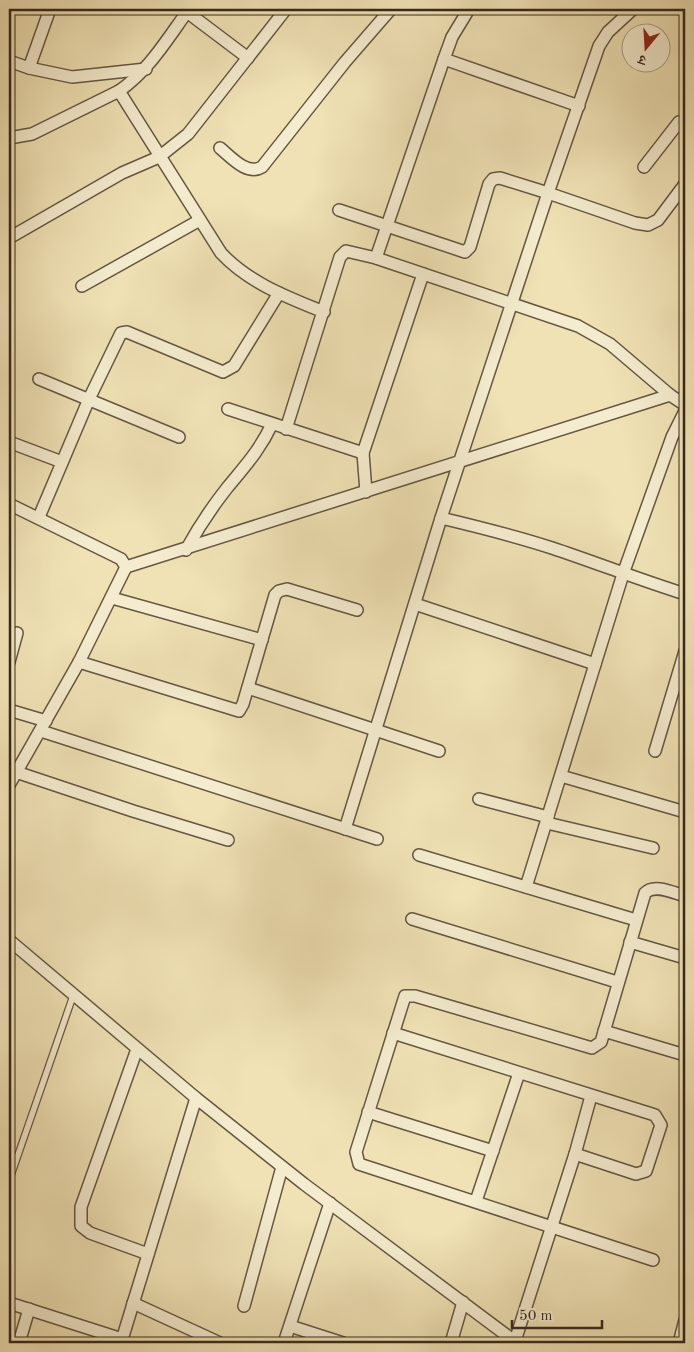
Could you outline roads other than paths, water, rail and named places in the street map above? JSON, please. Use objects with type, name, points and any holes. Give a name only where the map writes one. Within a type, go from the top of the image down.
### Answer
[{"type":"street","points":[[29,68],[50,9]]},
{"type":"street","points":[[9,238],[122,173],[172,149],[188,134],[286,9]]},
{"type":"street","points":[[220,148],[245,167],[254,170],[262,167],[345,62],[391,9]]},
{"type":"street","points":[[376,258],[385,226],[452,37],[469,9]]},
{"type":"street","points":[[344,829],[441,518],[511,303],[599,46],[608,32],[633,9]]},
{"type":"street","points":[[9,138],[32,134],[119,91],[146,69],[187,10],[248,58]]},
{"type":"street","points":[[444,59],[579,106]]},
{"type":"street","points":[[9,62],[72,78],[146,69]]},
{"type":"street","points":[[119,91],[221,253],[232,265],[245,275],[279,293],[324,312]]},
{"type":"street","points":[[644,167],[679,122],[685,121]]},
{"type":"street","points":[[339,210],[465,252],[470,247],[492,179],[500,178],[548,192],[648,225],[658,220],[685,184]]},
{"type":"street","points":[[82,286],[200,220]]},
{"type":"street","points":[[286,429],[342,253],[351,250],[578,326],[610,344],[670,395],[685,405]]},
{"type":"street","points":[[366,492],[362,453],[423,274]]},
{"type":"street","points":[[39,517],[89,399],[124,331],[217,372],[229,370],[234,366],[279,293]]},
{"type":"street","points":[[39,379],[179,437]]},
{"type":"street","points":[[9,785],[79,662],[126,567],[186,550],[670,395]]},
{"type":"street","points":[[228,409],[362,453]]},
{"type":"street","points":[[526,887],[623,574],[672,437],[685,411]]},
{"type":"street","points":[[186,550],[198,529],[227,488],[255,456],[272,424]]},
{"type":"street","points":[[9,442],[62,462]]},
{"type":"street","points":[[9,504],[122,559],[126,567]]},
{"type":"street","points":[[441,518],[544,545],[685,594]]},
{"type":"street","points":[[79,662],[236,711],[242,709],[275,595],[282,588],[357,610]]},
{"type":"street","points":[[112,598],[262,640]]},
{"type":"street","points":[[414,604],[594,664]]},
{"type":"street","points":[[9,662],[18,633]]},
{"type":"street","points":[[655,750],[685,650]]},
{"type":"street","points":[[248,688],[439,751]]},
{"type":"street","points":[[9,710],[43,726],[377,839]]},
{"type":"street","points":[[16,772],[133,812],[228,840]]},
{"type":"street","points":[[561,776],[685,812]]},
{"type":"street","points":[[479,799],[547,820],[653,848]]},
{"type":"street","points":[[419,855],[636,920]]},
{"type":"street","points":[[653,1260],[552,1225],[359,1164],[356,1152],[402,1000],[409,995],[586,1048],[597,1046],[601,1042],[617,982],[645,893],[650,889],[685,896]]},
{"type":"street","points":[[412,919],[617,982]]},
{"type":"street","points":[[9,940],[73,996],[282,1167],[516,1342],[575,1154],[591,1096]]},
{"type":"street","points":[[630,942],[685,958]]},
{"type":"street","points":[[604,1031],[685,1055]]},
{"type":"street","points":[[393,1033],[655,1115],[661,1125],[646,1171],[642,1174],[636,1174],[575,1154]]},
{"type":"street","points":[[137,1049],[81,1207],[80,1218],[81,1226],[90,1233],[148,1254]]},
{"type":"street","points":[[476,1201],[520,1073]]},
{"type":"street","points":[[9,1303],[122,1341],[196,1098]]},
{"type":"street","points":[[368,1112],[493,1151]]},
{"type":"street","points":[[244,1306],[282,1167]]},
{"type":"street","points":[[284,1343],[330,1203]]},
{"type":"street","points":[[451,1343],[463,1302]]},
{"type":"street","points":[[133,1303],[220,1343]]},
{"type":"street","points":[[19,1343],[30,1309]]},
{"type":"street","points":[[679,1343],[685,1320]]},
{"type":"street","points":[[290,1326],[343,1343]]},
{"type":"lane","points":[[9,1181],[73,996]]}]
